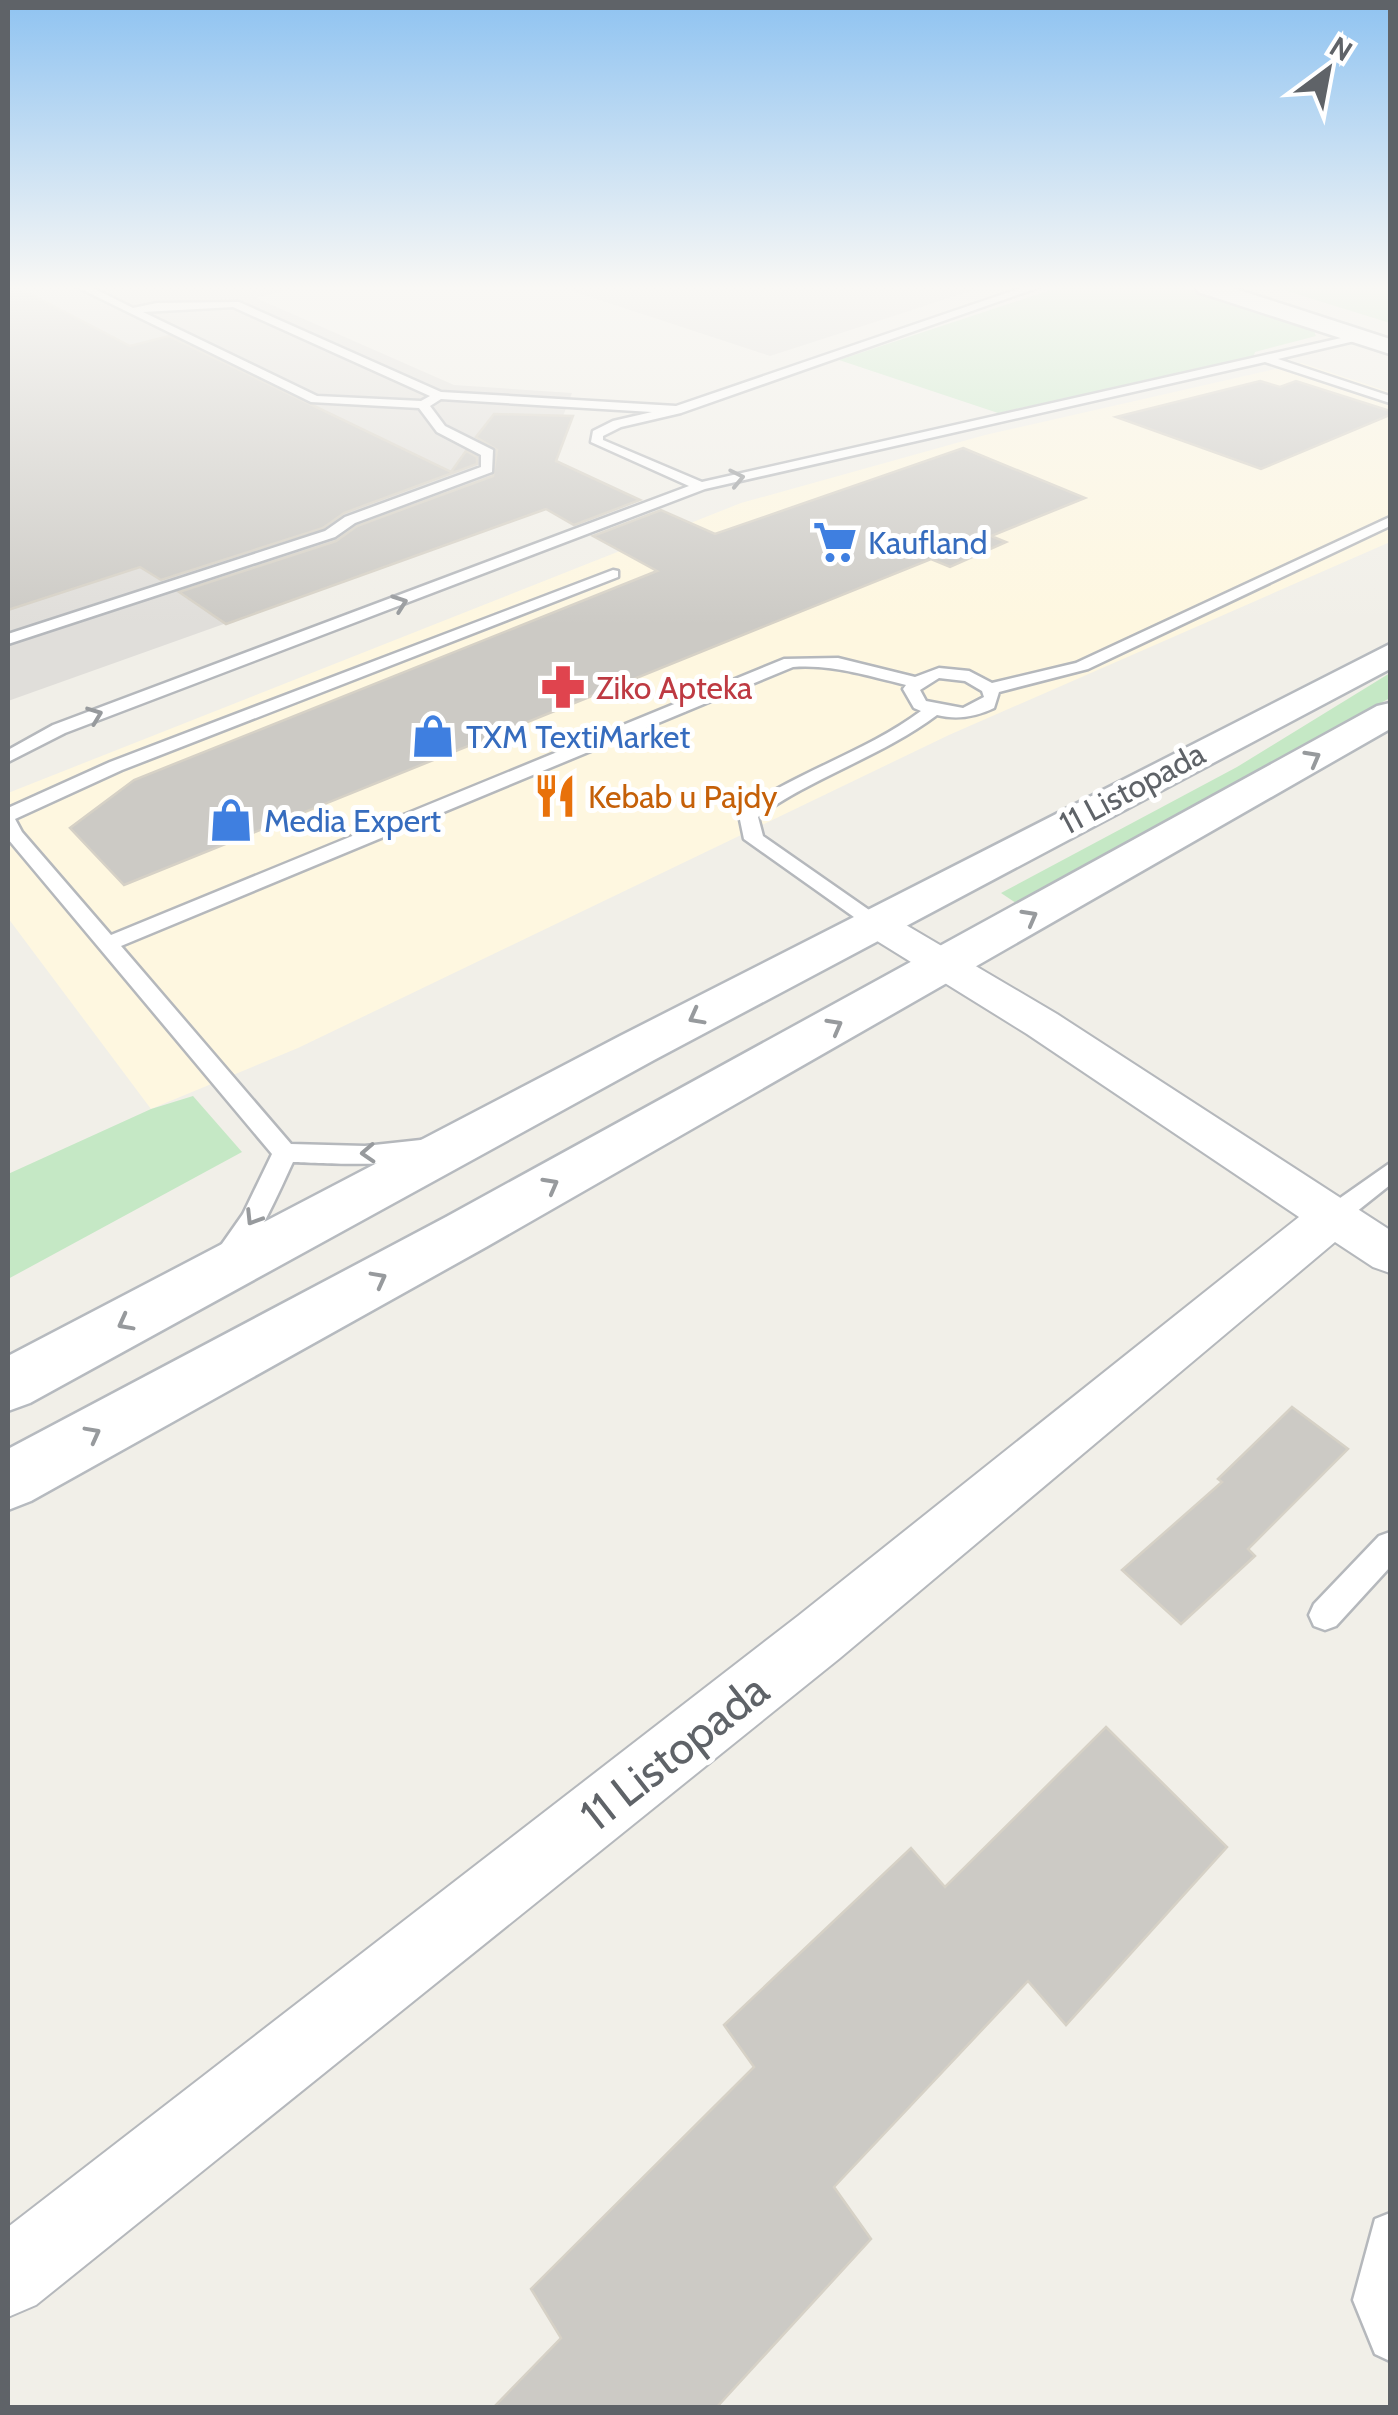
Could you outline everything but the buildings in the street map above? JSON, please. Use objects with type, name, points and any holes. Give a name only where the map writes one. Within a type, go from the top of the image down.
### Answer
[{"type":"main road","name":"11 Listopada","points":[[8,1385],[451,1146],[1390,654]]},
{"type":"main road","name":"11 Listopada","points":[[8,1481],[466,1232],[1390,714]]},
{"type":"street","points":[[875,923],[1042,1024],[1390,1254]]},
{"type":"street","name":"11 Listopada","points":[[8,2277],[819,1637],[1332,1217]]},
{"type":"lane","points":[[321,400],[369,405],[423,405],[432,400]]},
{"type":"lane","points":[[514,400],[677,410]]},
{"type":"lane","points":[[701,486],[597,442],[597,434],[707,400]]},
{"type":"lane","points":[[8,757],[77,722],[701,486],[1091,400]]},
{"type":"lane","points":[[8,639],[312,540],[350,520],[487,469],[488,453],[441,429],[423,405]]},
{"type":"lane","points":[[990,689],[1082,666],[1390,521]]},
{"type":"lane","points":[[451,1146],[366,1154],[286,1153],[14,834],[8,818],[116,766],[612,574]]},
{"type":"lane","points":[[108,944],[790,662],[812,658],[838,662],[916,682]]},
{"type":"lane","points":[[954,673],[982,682],[990,689],[992,697],[978,710],[948,713],[933,710],[912,697],[911,689],[925,676],[954,673]]},
{"type":"lane","points":[[875,923],[754,839],[748,815],[773,795],[900,737],[933,710]]},
{"type":"lane","points":[[211,1278],[253,1219],[286,1153]]},
{"type":"lane","points":[[1332,1217],[1390,1172]]},
{"type":"lane","points":[[1325,1615],[1390,1546]]},
{"type":"lane","points":[[1390,2234],[1374,2300],[1390,2339]]},
{"type":"shaded area","points":[[8,400],[569,400],[547,457],[610,486],[8,701]]},
{"type":"shaded area","points":[[1140,400],[1390,400],[1390,542],[949,735],[298,1048],[151,1109],[8,918],[8,793],[741,503],[985,435]]},
{"type":"green space","points":[[958,400],[1060,400],[998,413]]},
{"type":"green space","points":[[1390,673],[1390,698],[1016,903],[1001,893],[1237,767]]},
{"type":"green space","points":[[193,1096],[242,1152],[8,1279],[8,1174],[151,1109]]},
{"type":"place","name":"Kaufland","points":[[835,542]]},
{"type":"place","name":"Ziko Apteka","points":[[563,687]]},
{"type":"place","name":"TXM TextiMarket","points":[[433,736]]},
{"type":"place","name":"Kebab u Pajdy","points":[[555,796]]},
{"type":"place","name":"Media Expert","points":[[231,820]]}]
